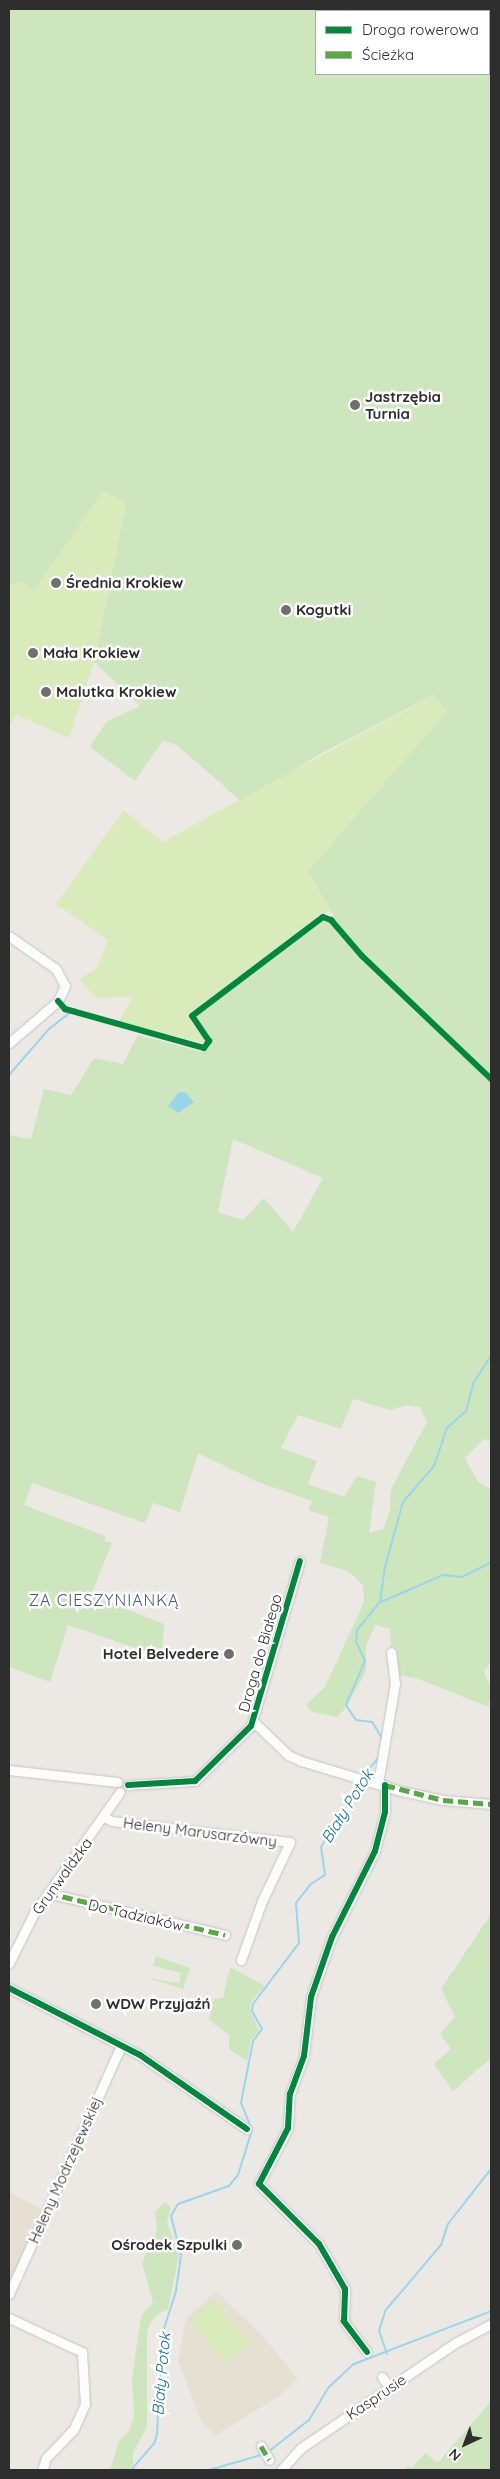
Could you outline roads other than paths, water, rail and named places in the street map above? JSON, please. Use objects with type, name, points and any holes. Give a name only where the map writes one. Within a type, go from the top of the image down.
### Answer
[{"type":"street","points":[[9,936],[56,969],[65,988],[58,1001],[9,1043]]},
{"type":"street","name":"Droga do Białego","points":[[117,1782],[124,1780],[128,1785],[195,1781],[254,1722],[300,1561]]},
{"type":"street","points":[[367,2352],[344,2321],[345,2289],[319,2244],[259,2184],[288,2128],[290,2094],[304,2056],[311,1997],[332,1937],[375,1850],[385,1812],[382,1784],[395,1684],[391,1652]]},
{"type":"street","points":[[254,1722],[291,1757],[443,1800],[491,1804]]},
{"type":"street","points":[[9,1770],[117,1782],[120,1792]]},
{"type":"street","name":"Grunwaldzka","points":[[9,1963],[48,1893],[120,1792],[128,1785]]},
{"type":"street","name":"Heleny Marusarzówny","points":[[104,1817],[112,1821],[290,1842],[262,1901],[241,1960]]},
{"type":"street","name":"Do Tadziaków","points":[[48,1893],[225,1935]]},
{"type":"street","points":[[9,1988],[121,2046],[247,2128]]},
{"type":"street","name":"Heleny Modrzejewskiej","points":[[9,2294],[121,2046]]},
{"type":"street","points":[[9,2318],[82,2352],[85,2404],[74,2429],[53,2450],[42,2470]]},
{"type":"street","name":"Kasprusie","points":[[280,2470],[301,2448],[477,2330],[491,2324]]},
{"type":"street","points":[[382,2377],[390,2388]]},
{"type":"street","points":[[261,2446],[269,2460]]},
{"type":"water","points":[[179,1092],[185,1092],[194,1102],[178,1113],[168,1106]]},
{"type":"waterway","points":[[9,1075],[49,1029],[75,1009]]},
{"type":"waterway","name":"Biały Potok","points":[[382,1738],[372,1722],[356,1720],[346,1705],[365,1661],[356,1642],[357,1630],[380,1602],[385,1567],[403,1502],[434,1466],[447,1428],[466,1411],[474,1382],[491,1356]]},
{"type":"waterway","points":[[381,1602],[443,1575],[462,1577],[491,1562]]},
{"type":"waterway","name":"Biały Potok","points":[[363,1777],[378,1758]]},
{"type":"waterway","name":"Biały Potok","points":[[131,2470],[154,2444],[157,2434],[162,2335],[176,2291],[181,2255],[171,2216],[178,2204],[229,2186],[238,2175],[252,2130],[241,2103],[253,2041],[262,2029],[252,2011],[253,2004],[299,1943],[296,1903],[311,1884],[325,1875],[321,1847],[361,1782]]},
{"type":"waterway","points":[[387,2354],[379,2331],[385,2311],[441,2245],[448,2224],[491,2169]]},
{"type":"waterway","points":[[268,2452],[309,2420],[329,2387],[354,2364],[491,2311]]},
{"type":"waterway","points":[[209,2470],[261,2455]]},
{"type":"place","name":"Jastrzębia Turnia","points":[[355,405]]},
{"type":"place","name":"Średnia Krokiew","points":[[56,583]]},
{"type":"place","name":"Kogutki","points":[[286,610]]},
{"type":"place","name":"Mała Krokiew","points":[[33,653]]},
{"type":"place","name":"Malutka Krokiew","points":[[46,692]]},
{"type":"place","name":"Hotel Belvedere","points":[[229,1654]]},
{"type":"place","name":"WDW Przyjaźń","points":[[96,2004]]},
{"type":"place","name":"Ośrodek Szpulki","points":[[237,2245]]},
{"type":"district","name":"ZA CIESZYNIANKĄ","points":[[104,1600]]}]
